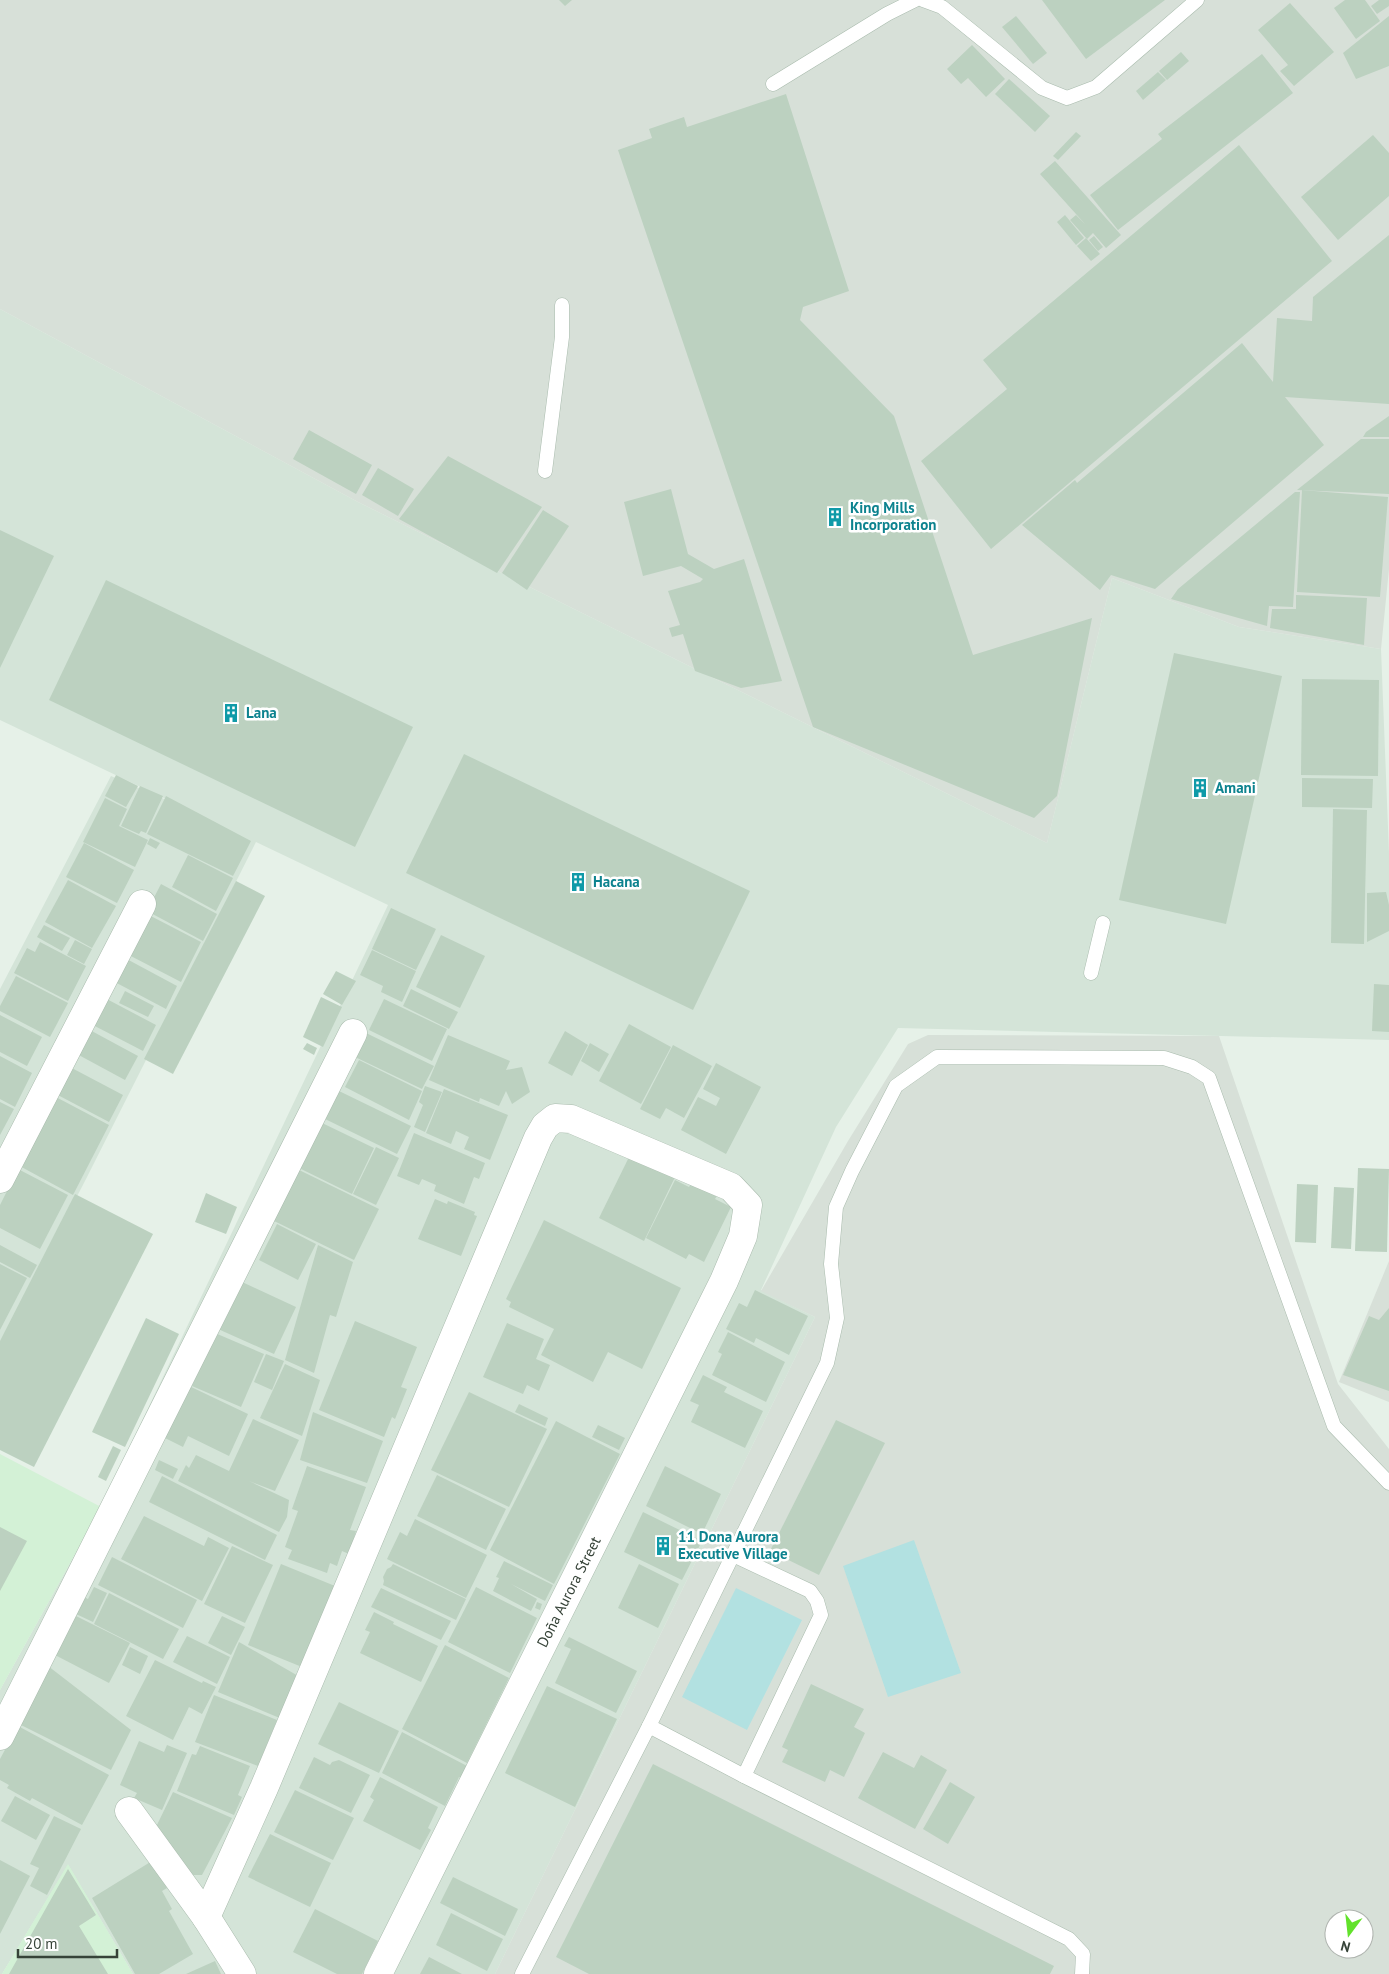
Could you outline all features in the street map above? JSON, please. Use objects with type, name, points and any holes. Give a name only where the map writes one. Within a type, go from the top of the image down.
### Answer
[{"type":"street","points":[[0,1179],[142,904]]},
{"type":"street","points":[[0,1736],[352,1033]]},
{"type":"street","name":"Doña Aurora Street","points":[[206,1917],[264,1788],[538,1138],[545,1126],[554,1118],[571,1119],[731,1187],[748,1205],[743,1236],[724,1281],[378,1974]]},
{"type":"street","points":[[129,1811],[206,1917],[242,1974]]},
{"type":"lane","points":[[773,84],[887,14],[915,0]]},
{"type":"lane","points":[[923,0],[942,7],[1042,88],[1067,98],[1096,86],[1197,0]]},
{"type":"lane","points":[[546,471],[562,337],[562,304]]},
{"type":"lane","points":[[1091,973],[1103,923]]},
{"type":"lane","points":[[522,1974],[649,1726],[827,1363],[837,1318],[831,1264],[836,1207],[852,1171],[896,1086],[937,1057],[1164,1058],[1192,1067],[1209,1078],[1334,1426],[1389,1483]]},
{"type":"lane","points":[[733,1554],[810,1592],[818,1601],[821,1615],[744,1776]]},
{"type":"lane","points":[[649,1726],[744,1776],[1069,1938],[1083,1954],[1082,1974]]},
{"type":"shaded area","points":[[0,0],[1389,0],[1389,569],[1381,649],[1239,627],[1112,578],[1047,843],[358,502],[0,309]]},
{"type":"shaded area","points":[[0,309],[358,502],[1047,843],[1112,578],[1239,627],[1381,649],[1389,853],[1389,1040],[898,1028],[836,1127],[761,1290],[815,1317],[495,1974],[133,1974],[68,1865],[2,1974],[0,1974],[0,1690],[101,1507],[388,905],[256,842],[85,1181],[0,1344],[0,989],[111,776],[185,808],[0,720]]},
{"type":"shaded area","points":[[928,1035],[1219,1036],[1338,1384],[1389,1449],[1389,1974],[495,1974],[815,1317],[761,1291],[848,1141],[908,1044]]},
{"type":"shaded area","points":[[1389,1261],[1389,1402],[1339,1382]]},
{"type":"shaded area","points":[[0,1454],[101,1507],[0,1690]]},
{"type":"shaded area","points":[[914,1540],[961,1673],[888,1697],[843,1566]]},
{"type":"shaded area","points":[[736,1588],[802,1620],[747,1730],[682,1697]]},
{"type":"shaded area","points":[[68,1864],[133,1974],[2,1974]]},
{"type":"building","points":[[559,0],[572,0],[565,6]]},
{"type":"building","points":[[1042,0],[1165,0],[1086,59]]},
{"type":"building","points":[[1345,0],[1365,0],[1380,21],[1356,39],[1334,8]]},
{"type":"building","points":[[1379,0],[1389,0],[1389,6],[1377,14],[1371,6]]},
{"type":"building","points":[[1290,3],[1334,52],[1294,86],[1280,71],[1288,65],[1258,30]]},
{"type":"building","points":[[1016,16],[1047,53],[1033,64],[1002,27]]},
{"type":"building","points":[[1389,16],[1389,66],[1356,79],[1343,53]]},
{"type":"building","points":[[972,45],[1005,79],[986,97],[968,78],[961,84],[947,69]]},
{"type":"building","points":[[1181,52],[1189,61],[1167,80],[1159,71]]},
{"type":"building","points":[[1262,54],[1293,93],[1118,230],[1090,195],[1162,139],[1158,134]]},
{"type":"building","points":[[1158,72],[1166,80],[1143,100],[1136,91]]},
{"type":"building","points":[[1009,79],[1050,116],[1035,132],[995,94]]},
{"type":"building","name":"King Mills Incorporation","points":[[786,94],[849,291],[803,307],[800,320],[894,416],[973,655],[1092,618],[1057,796],[1034,818],[813,727],[618,150],[652,138],[649,129],[684,117],[687,127]]},
{"type":"building","points":[[1076,132],[1081,136],[1058,160],[1053,156]]},
{"type":"building","points":[[1373,135],[1389,153],[1389,196],[1338,240],[1301,197]]},
{"type":"building","points":[[1239,145],[1332,261],[991,549],[921,461],[1007,389],[983,360]]},
{"type":"building","points":[[1055,161],[1121,235],[1106,248],[1093,233],[1087,239],[1070,220],[1076,215],[1085,224],[1040,174]]},
{"type":"building","points":[[1065,215],[1084,238],[1076,245],[1057,222]]},
{"type":"building","points":[[1389,235],[1389,404],[1285,397],[1324,445],[1155,589],[1111,575],[1100,590],[1022,525],[1075,480],[1077,483],[1242,343],[1273,382],[1277,318],[1312,321],[1313,297]]},
{"type":"building","points":[[1094,236],[1103,247],[1098,251],[1089,240]]},
{"type":"building","points":[[1086,238],[1100,254],[1091,261],[1077,246]]},
{"type":"building","points":[[1389,416],[1389,437],[1363,437],[1366,432]]},
{"type":"building","points":[[309,430],[372,465],[356,494],[293,459]]},
{"type":"building","points":[[1361,439],[1389,439],[1389,494],[1297,490]]},
{"type":"building","points":[[448,456],[542,507],[497,573],[399,519]]},
{"type":"building","points":[[378,468],[414,489],[398,516],[362,495]]},
{"type":"building","points":[[671,489],[688,554],[714,569],[744,559],[782,681],[741,688],[695,671],[683,634],[672,637],[669,628],[680,625],[668,591],[700,582],[703,579],[681,566],[643,576],[624,502]]},
{"type":"building","points":[[1302,490],[1388,497],[1380,597],[1297,592]]},
{"type":"building","points":[[1295,492],[1300,492],[1293,607],[1269,606],[1267,626],[1171,599],[1178,589]]},
{"type":"building","points":[[543,510],[569,526],[527,590],[502,573]]},
{"type":"building","points":[[0,530],[54,556],[0,668]]},
{"type":"building","name":"Lana","points":[[106,580],[413,727],[355,847],[49,700]]},
{"type":"building","points":[[1296,595],[1367,598],[1364,645],[1270,628],[1272,609],[1296,609]]},
{"type":"building","name":"Amani","points":[[1174,653],[1282,676],[1226,924],[1119,900]]},
{"type":"building","points":[[1302,679],[1379,680],[1378,776],[1301,775]]},
{"type":"building","name":"Hacana","points":[[464,754],[750,891],[693,1010],[406,873]]},
{"type":"building","points":[[116,775],[138,786],[126,807],[105,796]]},
{"type":"building","points":[[1302,778],[1373,779],[1372,808],[1302,807]]},
{"type":"building","points":[[140,786],[163,796],[146,833],[141,831],[139,834],[121,826]]},
{"type":"building","points":[[166,796],[251,841],[233,876],[147,834]]},
{"type":"building","points":[[105,798],[127,809],[119,826],[148,840],[135,867],[83,842]]},
{"type":"building","points":[[1333,809],[1367,810],[1364,944],[1331,943]]},
{"type":"building","points":[[150,838],[160,843],[156,849],[147,844]]},
{"type":"building","points":[[84,843],[134,870],[117,903],[66,877]]},
{"type":"building","points":[[188,855],[233,878],[216,911],[172,887]]},
{"type":"building","points":[[68,880],[116,906],[92,948],[45,922]]},
{"type":"building","points":[[236,881],[265,896],[173,1074],[144,1059]]},
{"type":"building","points":[[161,884],[217,914],[203,941],[147,911]]},
{"type":"building","points":[[1386,892],[1389,905],[1389,931],[1367,942],[1367,893]]},
{"type":"building","points":[[391,908],[436,929],[416,970],[372,949]]},
{"type":"building","points":[[145,913],[201,942],[181,982],[125,953]]},
{"type":"building","points":[[44,925],[70,938],[62,951],[37,937]]},
{"type":"building","points":[[441,935],[485,956],[460,1008],[416,987]]},
{"type":"building","points":[[75,940],[92,949],[84,964],[67,955]]},
{"type":"building","points":[[40,942],[86,966],[68,1001],[14,973],[27,948],[35,952]]},
{"type":"building","points":[[372,950],[416,971],[402,1002],[381,992],[383,986],[360,975]]},
{"type":"building","points":[[123,957],[177,986],[166,1009],[111,980]]},
{"type":"building","points":[[336,971],[356,981],[342,1005],[323,994]]},
{"type":"building","points":[[16,976],[68,1003],[50,1037],[0,1011],[0,1006]]},
{"type":"building","points":[[1374,984],[1389,985],[1389,1032],[1372,1031]]},
{"type":"building","points":[[411,989],[458,1012],[449,1029],[403,1006]]},
{"type":"building","points":[[125,991],[154,1006],[148,1017],[119,1003]]},
{"type":"building","points":[[103,997],[156,1025],[143,1051],[89,1023]]},
{"type":"building","points":[[321,997],[342,1007],[323,1047],[303,1037]]},
{"type":"building","points":[[384,999],[447,1029],[432,1061],[369,1030]]},
{"type":"building","points":[[0,1015],[42,1037],[27,1066],[0,1052]]},
{"type":"building","points":[[629,1024],[671,1047],[641,1104],[599,1081]]},
{"type":"building","points":[[88,1029],[138,1056],[125,1080],[75,1053]]},
{"type":"building","points":[[565,1031],[588,1045],[572,1076],[548,1063]]},
{"type":"building","points":[[366,1033],[434,1066],[422,1089],[355,1057]]},
{"type":"building","points":[[448,1035],[510,1061],[506,1070],[522,1067],[530,1092],[512,1104],[506,1091],[499,1106],[480,1098],[479,1102],[429,1080]]},
{"type":"building","points":[[307,1043],[317,1048],[314,1055],[303,1049]]},
{"type":"building","points":[[590,1043],[609,1054],[599,1072],[581,1061]]},
{"type":"building","points":[[673,1045],[712,1066],[684,1118],[666,1108],[660,1119],[640,1109]]},
{"type":"building","points":[[0,1056],[32,1073],[15,1107],[0,1099]]},
{"type":"building","points":[[359,1060],[422,1091],[409,1120],[345,1087]]},
{"type":"building","points":[[716,1063],[761,1087],[726,1154],[681,1130],[698,1097],[716,1106],[720,1098],[703,1089]]},
{"type":"building","points":[[68,1066],[123,1095],[109,1122],[54,1093]]},
{"type":"building","points":[[425,1086],[442,1092],[425,1132],[414,1127],[423,1105],[419,1102]]},
{"type":"building","points":[[444,1089],[508,1115],[490,1160],[464,1149],[469,1137],[456,1131],[451,1144],[426,1133]]},
{"type":"building","points":[[339,1091],[411,1126],[397,1154],[325,1119]]},
{"type":"building","points":[[54,1096],[109,1125],[73,1195],[16,1164]]},
{"type":"building","points":[[0,1102],[14,1109],[0,1135]]},
{"type":"building","points":[[320,1122],[374,1148],[352,1194],[297,1167]]},
{"type":"building","points":[[414,1133],[485,1163],[479,1179],[474,1177],[464,1204],[434,1191],[436,1185],[422,1179],[419,1185],[397,1176]]},
{"type":"building","points":[[376,1147],[399,1158],[376,1205],[353,1194]]},
{"type":"building","points":[[632,1151],[677,1173],[644,1241],[599,1218]]},
{"type":"building","points":[[295,1168],[379,1209],[354,1260],[270,1219]]},
{"type":"building","points":[[1358,1168],[1389,1169],[1387,1252],[1355,1251]]},
{"type":"building","points":[[18,1169],[68,1195],[40,1249],[0,1228],[0,1205]]},
{"type":"building","points":[[694,1179],[719,1192],[715,1199],[731,1207],[704,1262],[689,1254],[686,1259],[646,1238],[675,1180],[689,1187]]},
{"type":"building","points":[[1297,1184],[1318,1185],[1316,1243],[1295,1242]]},
{"type":"building","points":[[1334,1187],[1354,1188],[1351,1249],[1331,1248]]},
{"type":"building","points":[[206,1193],[237,1207],[226,1234],[195,1222]]},
{"type":"building","points":[[75,1194],[153,1234],[34,1467],[0,1450],[0,1341]]},
{"type":"building","points":[[435,1199],[447,1204],[448,1201],[475,1212],[474,1215],[477,1216],[461,1256],[418,1239]]},
{"type":"building","points":[[544,1220],[681,1288],[642,1369],[608,1352],[593,1382],[541,1355],[554,1329],[509,1307],[511,1302],[506,1299]]},
{"type":"building","points":[[277,1224],[316,1244],[298,1280],[259,1260]]},
{"type":"building","points":[[0,1245],[37,1265],[30,1278],[0,1262]]},
{"type":"building","points":[[318,1245],[353,1262],[336,1317],[330,1315],[314,1373],[285,1360]]},
{"type":"building","points":[[0,1264],[27,1278],[0,1330]]},
{"type":"building","points":[[240,1281],[296,1307],[274,1354],[218,1329]]},
{"type":"building","points":[[755,1290],[808,1316],[789,1355],[756,1338],[754,1343],[726,1329],[739,1303],[747,1307]]},
{"type":"building","points":[[1389,1308],[1389,1391],[1343,1375],[1369,1316],[1379,1320]]},
{"type":"building","points":[[146,1318],[179,1334],[125,1447],[92,1432]]},
{"type":"building","points":[[355,1321],[417,1347],[401,1387],[407,1389],[395,1419],[392,1417],[384,1437],[319,1410]]},
{"type":"building","points":[[507,1323],[544,1339],[536,1359],[550,1365],[539,1391],[527,1385],[523,1394],[483,1377]]},
{"type":"building","points":[[728,1332],[785,1362],[766,1402],[712,1375],[722,1354],[718,1352]]},
{"type":"building","points":[[215,1333],[264,1354],[241,1407],[192,1386]]},
{"type":"building","points":[[266,1354],[284,1361],[272,1390],[254,1382]]},
{"type":"building","points":[[285,1364],[320,1380],[302,1436],[260,1418]]},
{"type":"building","points":[[703,1375],[727,1387],[724,1392],[763,1411],[745,1448],[691,1422],[699,1405],[690,1401]]},
{"type":"building","points":[[187,1385],[248,1414],[229,1456],[188,1436],[183,1447],[163,1437]]},
{"type":"building","points":[[469,1392],[547,1429],[509,1507],[431,1470]]},
{"type":"building","points":[[519,1404],[548,1418],[545,1426],[515,1412]]},
{"type":"building","points":[[313,1412],[383,1441],[367,1483],[300,1460]]},
{"type":"building","points":[[253,1419],[299,1440],[275,1491],[249,1481],[289,1500],[287,1517],[279,1532],[178,1481],[186,1465],[189,1468],[196,1455],[229,1471]]},
{"type":"building","points":[[836,1420],[885,1443],[819,1575],[770,1551]]},
{"type":"building","points":[[556,1421],[620,1454],[554,1584],[490,1550]]},
{"type":"building","points":[[598,1425],[625,1438],[619,1450],[592,1437]]},
{"type":"building","points":[[113,1446],[121,1450],[106,1481],[98,1477]]},
{"type":"building","points":[[159,1460],[178,1469],[173,1479],[155,1470]]},
{"type":"building","points":[[307,1466],[366,1487],[350,1530],[356,1531],[349,1554],[342,1551],[337,1566],[330,1563],[327,1573],[288,1559],[292,1550],[285,1547],[298,1511],[292,1509]]},
{"type":"building","points":[[665,1466],[721,1494],[702,1534],[646,1506]]},
{"type":"building","points":[[437,1475],[506,1509],[486,1550],[417,1516]]},
{"type":"building","points":[[162,1476],[277,1535],[265,1560],[149,1502]]},
{"type":"building","name":"11 Dona Aurora Executive Village","points":[[643,1512],[702,1541],[682,1580],[624,1552]]},
{"type":"building","points":[[144,1516],[204,1546],[208,1537],[229,1548],[202,1601],[121,1559]]},
{"type":"building","points":[[415,1519],[487,1555],[466,1598],[387,1559],[400,1532],[407,1536]]},
{"type":"building","points":[[0,1527],[27,1541],[0,1591]]},
{"type":"building","points":[[232,1546],[273,1565],[245,1623],[204,1604]]},
{"type":"building","points":[[112,1557],[197,1600],[183,1628],[98,1585]]},
{"type":"building","points":[[504,1561],[553,1585],[545,1601],[511,1584],[537,1599],[531,1611],[493,1591],[499,1578],[496,1577]]},
{"type":"building","points":[[281,1564],[335,1586],[302,1667],[248,1645]]},
{"type":"building","points":[[393,1564],[466,1599],[456,1620],[383,1585],[383,1577],[387,1569]]},
{"type":"building","points":[[639,1564],[679,1584],[658,1628],[618,1608]]},
{"type":"building","points":[[94,1587],[107,1593],[93,1622],[76,1614],[84,1597],[88,1599]]},
{"type":"building","points":[[476,1587],[537,1618],[510,1673],[448,1642]]},
{"type":"building","points":[[381,1588],[451,1621],[441,1640],[371,1607]]},
{"type":"building","points":[[109,1593],[179,1629],[163,1659],[94,1624]]},
{"type":"building","points":[[537,1602],[542,1604],[540,1610],[535,1608]]},
{"type":"building","points":[[374,1612],[394,1622],[393,1624],[438,1646],[421,1682],[360,1653],[370,1632],[365,1630]]},
{"type":"building","points":[[76,1616],[130,1643],[109,1683],[55,1655]]},
{"type":"building","points":[[222,1616],[245,1627],[231,1655],[208,1643]]},
{"type":"building","points":[[187,1636],[230,1657],[217,1684],[173,1662]]},
{"type":"building","points":[[569,1637],[637,1671],[616,1713],[555,1683],[571,1649],[564,1646]]},
{"type":"building","points":[[239,1642],[300,1677],[282,1719],[218,1692]]},
{"type":"building","points":[[445,1645],[509,1678],[467,1763],[402,1729]]},
{"type":"building","points":[[130,1647],[148,1656],[140,1674],[122,1665]]},
{"type":"building","points":[[155,1660],[202,1683],[203,1681],[216,1687],[202,1714],[189,1707],[173,1740],[126,1716]]},
{"type":"building","points":[[48,1666],[131,1730],[111,1770],[19,1724]]},
{"type":"building","points":[[811,1684],[864,1709],[854,1727],[865,1733],[844,1777],[830,1770],[825,1782],[782,1762],[788,1750],[782,1747]]},
{"type":"building","points":[[547,1686],[617,1719],[575,1807],[505,1773]]},
{"type":"building","points":[[214,1695],[277,1720],[258,1766],[195,1742]]},
{"type":"building","points":[[339,1702],[399,1731],[379,1773],[318,1744]]},
{"type":"building","points":[[18,1726],[109,1775],[82,1825],[32,1798],[30,1801],[7,1788],[9,1785],[0,1780],[0,1759]]},
{"type":"building","points":[[402,1732],[469,1767],[463,1779],[459,1777],[445,1806],[382,1773]]},
{"type":"building","points":[[139,1741],[164,1752],[167,1745],[187,1753],[162,1810],[134,1798],[137,1793],[120,1785]]},
{"type":"building","points":[[200,1746],[250,1766],[238,1795],[242,1797],[234,1815],[177,1791],[192,1754],[196,1755]]},
{"type":"building","points":[[883,1752],[914,1768],[921,1755],[947,1770],[915,1829],[858,1798]]},
{"type":"building","points":[[314,1757],[330,1765],[332,1762],[339,1760],[370,1775],[351,1813],[299,1788]]},
{"type":"building","points":[[653,1764],[1054,1966],[1050,1974],[589,1974],[556,1957]]},
{"type":"building","points":[[380,1777],[438,1807],[428,1828],[431,1830],[420,1850],[363,1821],[374,1800],[370,1797]]},
{"type":"building","points":[[950,1782],[975,1797],[948,1844],[923,1829]]},
{"type":"building","points":[[295,1790],[354,1818],[333,1860],[274,1832]]},
{"type":"building","points":[[173,1792],[232,1818],[202,1875],[182,1875],[155,1829]]},
{"type":"building","points":[[15,1796],[50,1815],[36,1840],[1,1821]]},
{"type":"building","points":[[54,1816],[81,1829],[47,1895],[30,1886],[39,1868],[30,1864]]},
{"type":"building","points":[[270,1834],[331,1863],[310,1907],[248,1877]]},
{"type":"building","points":[[0,1860],[30,1876],[0,1934]]},
{"type":"building","points":[[152,1861],[167,1888],[162,1891],[172,1909],[169,1911],[193,1954],[159,1974],[135,1974],[92,1898]]},
{"type":"building","points":[[68,1869],[96,1915],[79,1926],[108,1974],[9,1974]]},
{"type":"building","points":[[453,1877],[518,1909],[505,1936],[440,1903]]},
{"type":"building","points":[[315,1909],[378,1941],[362,1974],[337,1974],[293,1952]]},
{"type":"building","points":[[451,1913],[503,1939],[487,1971],[436,1945]]},
{"type":"building","points":[[429,1957],[462,1974],[420,1974]]},
{"type":"building","points":[[215,1961],[221,1974],[186,1974]]},
{"type":"place","name":"King Mills Incorporation","points":[[835,517]]},
{"type":"place","name":"Lana","points":[[231,713]]},
{"type":"place","name":"Amani","points":[[1200,788]]},
{"type":"place","name":"Hacana","points":[[578,882]]},
{"type":"place","name":"11 Dona Aurora Executive Village","points":[[663,1546]]}]
